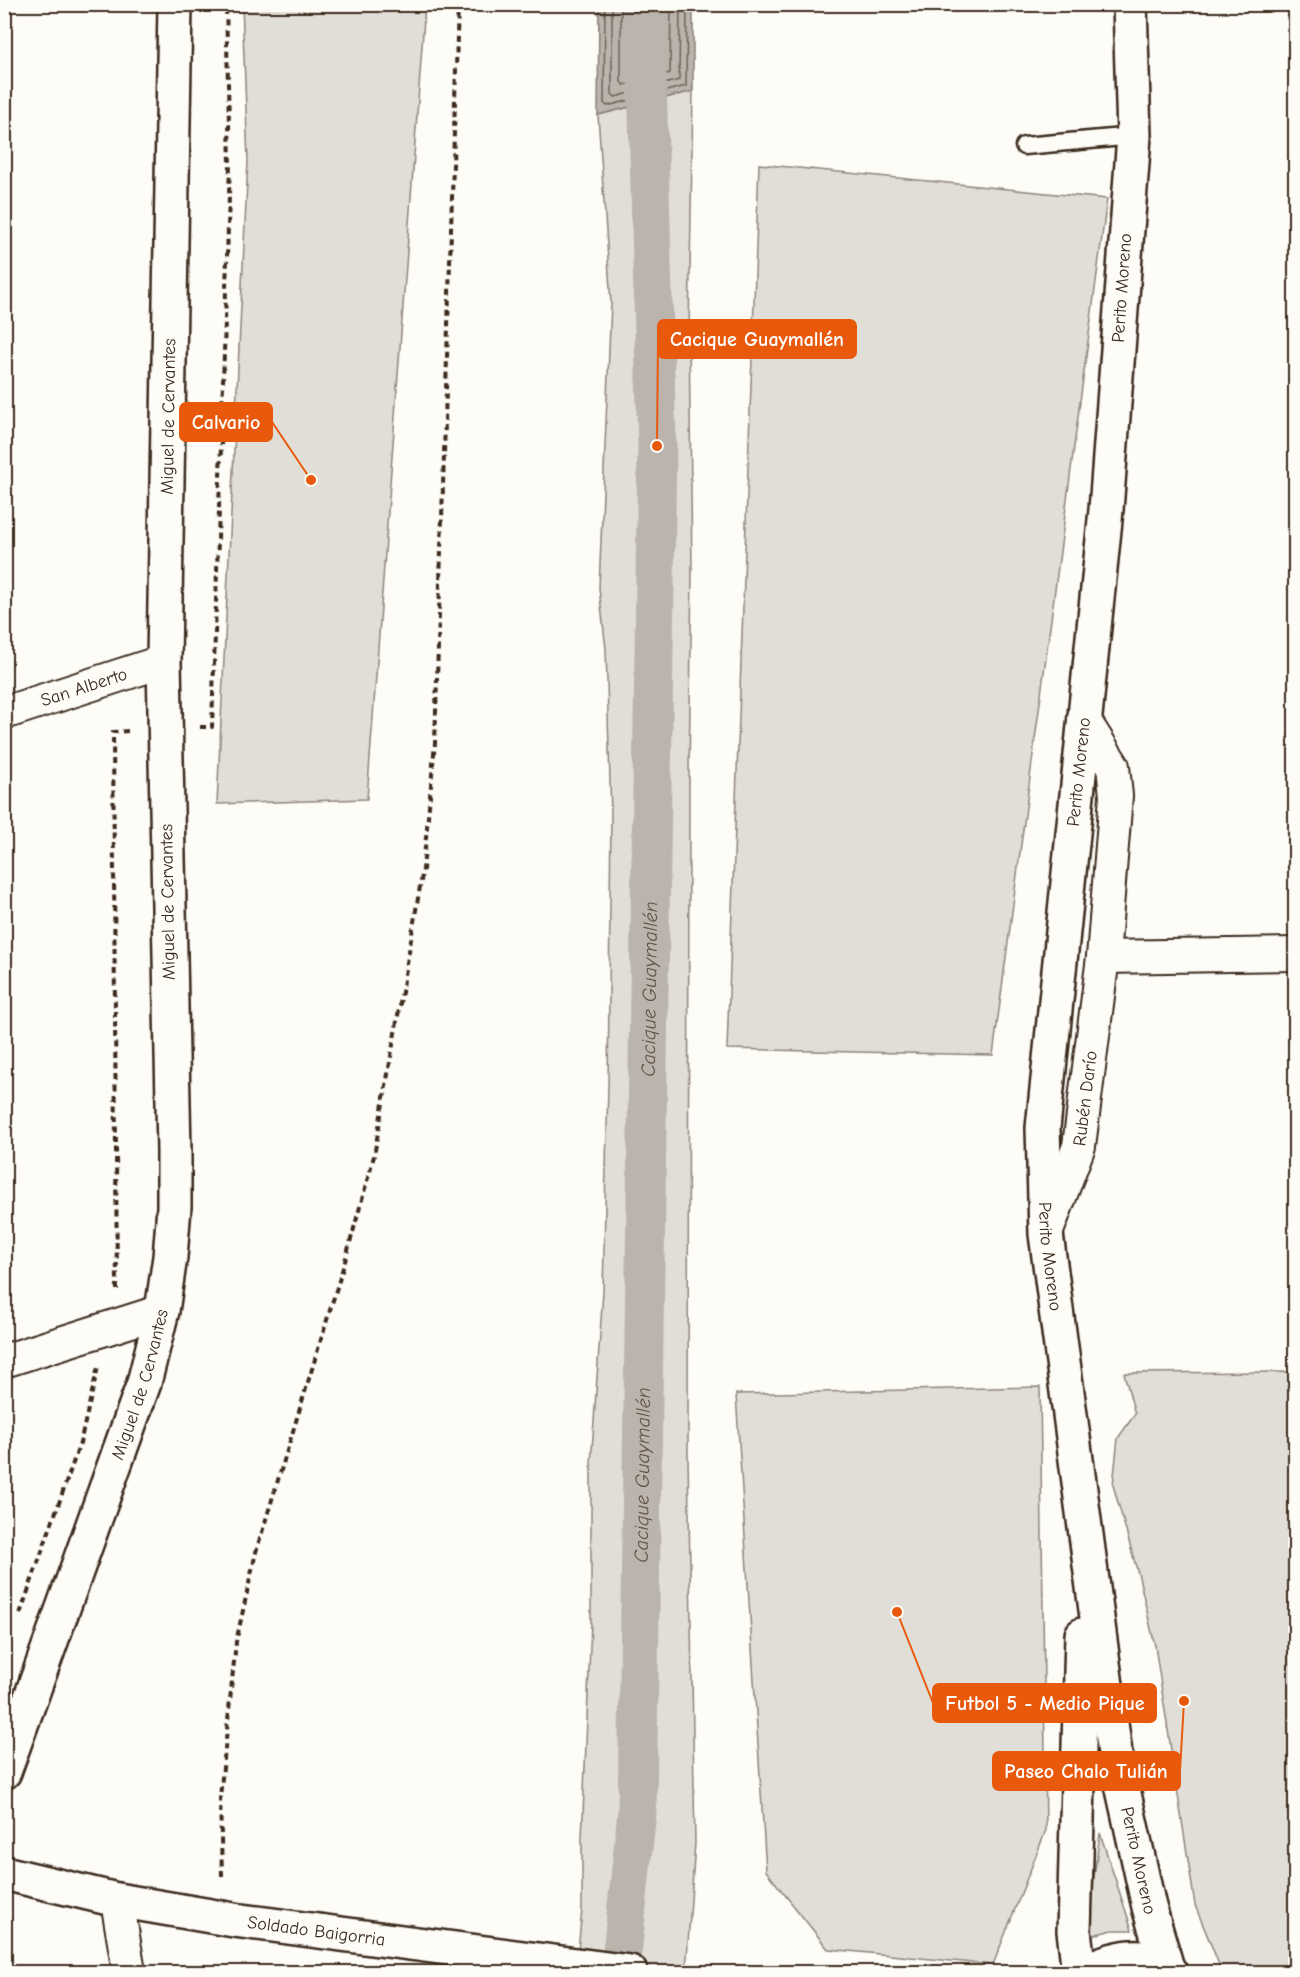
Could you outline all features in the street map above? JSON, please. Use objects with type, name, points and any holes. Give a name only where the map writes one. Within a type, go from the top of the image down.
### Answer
[{"type":"main road","name":"Miguel de Cervantes","points":[[4,1772],[144,1383],[162,1311],[174,1207],[164,661],[175,4]]},
{"type":"main road","name":"Perito Moreno","points":[[1130,4],[1134,136],[1106,510],[1043,1128],[1046,1234],[1084,1538],[1115,1753],[1149,1907],[1168,1970]]},
{"type":"main road","name":"Perito Moreno","points":[[1081,1972],[1074,1931],[1084,1538]]},
{"type":"main road","name":"Soldado Baigorria","points":[[4,1873],[117,1900],[234,1920],[630,1972]]},
{"type":"main road","points":[[1081,1972],[1104,1961],[1125,1956],[1148,1960],[1168,1970]]},
{"type":"street","name":"San Alberto","points":[[4,713],[164,661]]},
{"type":"street","name":"Rubén Darío","points":[[1046,1234],[1079,1146],[1103,957],[1116,796],[1113,766],[1084,720]]},
{"type":"street","points":[[1103,957],[1296,954]]},
{"type":"street","points":[[4,1361],[162,1311]]},
{"type":"street","points":[[117,1900],[129,1972]]},
{"type":"lane","points":[[1024,146],[1134,136]]},
{"type":"path","points":[[222,1876],[220,1797],[236,1642],[256,1552],[345,1261],[374,1156],[423,869],[436,721],[458,4]]},
{"type":"shaded area","points":[[242,5],[425,5],[367,799],[217,804],[248,161]]},
{"type":"shaded area","points":[[693,91],[689,333],[692,572],[689,774],[688,1458],[695,1843],[686,1972],[576,1972],[582,1909],[582,1839],[591,1622],[591,1464],[603,1291],[608,1085],[611,815],[606,649],[599,588],[611,303],[598,115]]},
{"type":"shaded area","points":[[759,164],[1107,199],[993,1055],[727,1049]]},
{"type":"shaded area","points":[[1295,1372],[1295,1972],[1222,1972],[1195,1905],[1155,1646],[1139,1577],[1113,1485],[1118,1438],[1135,1414],[1124,1373]]},
{"type":"shaded area","points":[[1040,1387],[1046,1830],[993,1965],[828,1949],[766,1871],[736,1394]]},
{"type":"shaded area","points":[[1100,1833],[1132,1930],[1112,1930],[1086,1937]]},
{"type":"water","points":[[599,5],[693,5],[693,91],[598,115]]},
{"type":"waterway","name":"Cacique Guaymallén","points":[[620,1972],[637,1812],[657,446],[645,4]]},
{"type":"place","name":"Cacique Guaymallén","points":[[657,446]]},
{"type":"place","name":"Calvario","points":[[311,480]]},
{"type":"place","name":"Futbol 5 - Medio Pique","points":[[897,1612]]},
{"type":"place","name":"Paseo Chalo Tulián","points":[[1184,1701]]}]
